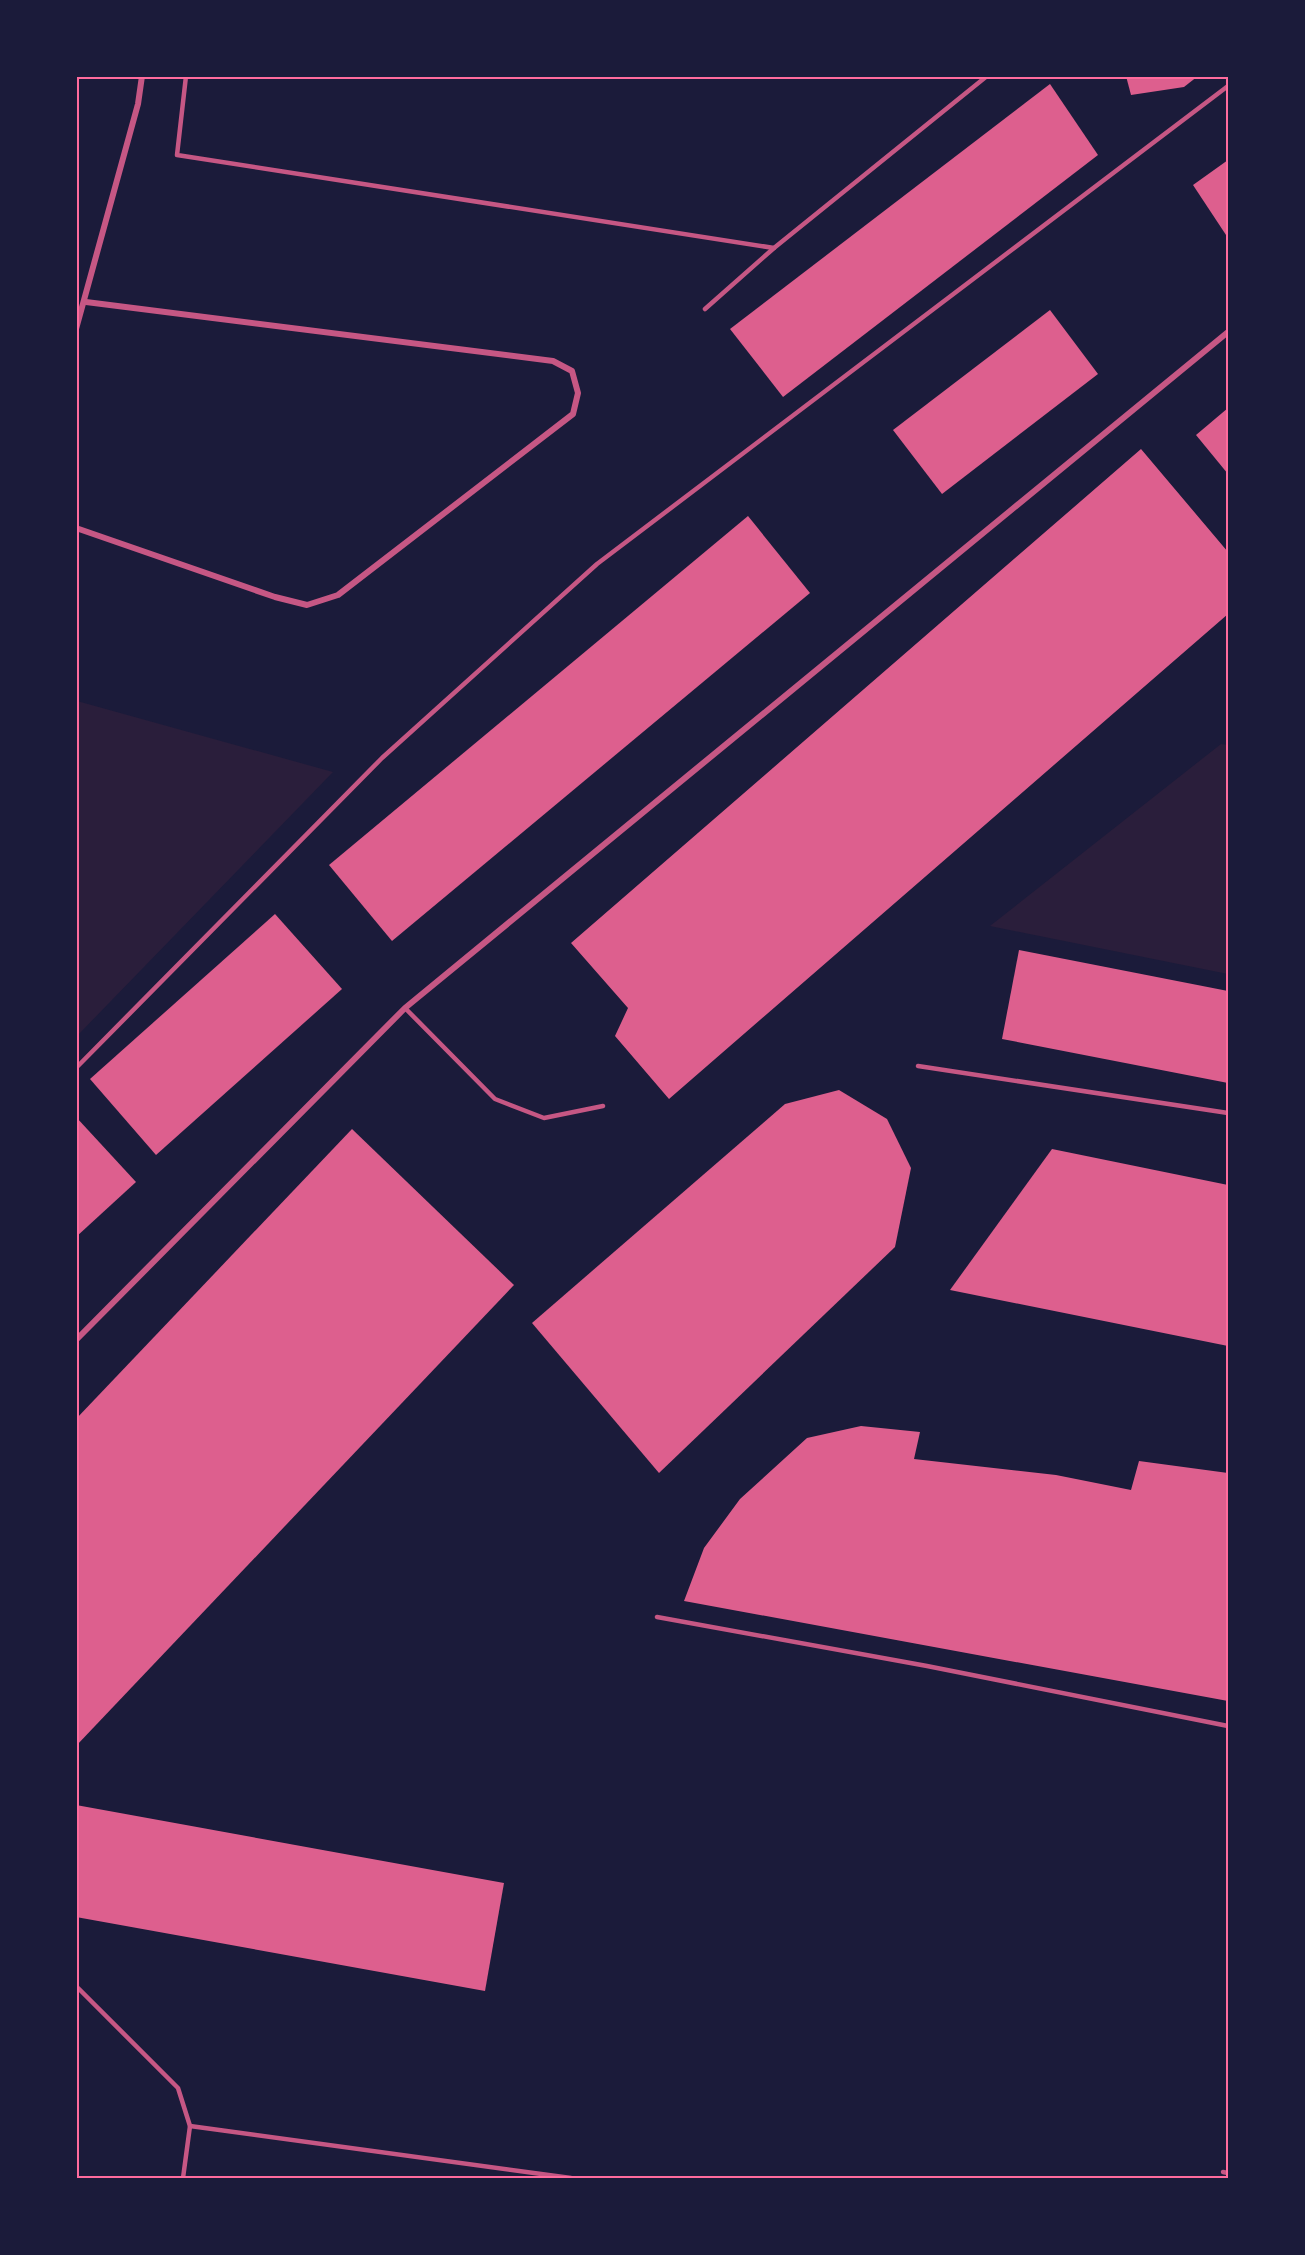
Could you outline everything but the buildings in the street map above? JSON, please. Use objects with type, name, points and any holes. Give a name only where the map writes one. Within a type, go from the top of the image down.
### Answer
[{"type":"street","points":[[76,329],[86,302],[138,104],[142,76]]},
{"type":"street","points":[[76,528],[275,597],[307,605],[338,595],[573,414],[578,393],[572,371],[553,361],[86,302]]},
{"type":"street","points":[[76,1340],[405,1008],[1228,332]]},
{"type":"lane","points":[[186,76],[177,155],[774,248]]},
{"type":"lane","points":[[705,309],[774,248],[987,76]]},
{"type":"lane","points":[[76,1068],[382,758],[597,564],[1228,86]]},
{"type":"lane","points":[[405,1008],[495,1099],[544,1118],[603,1106]]},
{"type":"lane","points":[[918,1066],[1228,1113]]},
{"type":"lane","points":[[657,1617],[927,1666],[1228,1726]]},
{"type":"lane","points":[[76,1986],[178,2088],[190,2126],[183,2178]]},
{"type":"lane","points":[[190,2126],[571,2178]]},
{"type":"shaded area","points":[[76,701],[333,772],[77,1036]]},
{"type":"shaded area","points":[[1221,744],[1228,745],[1228,974],[990,926]]}]
